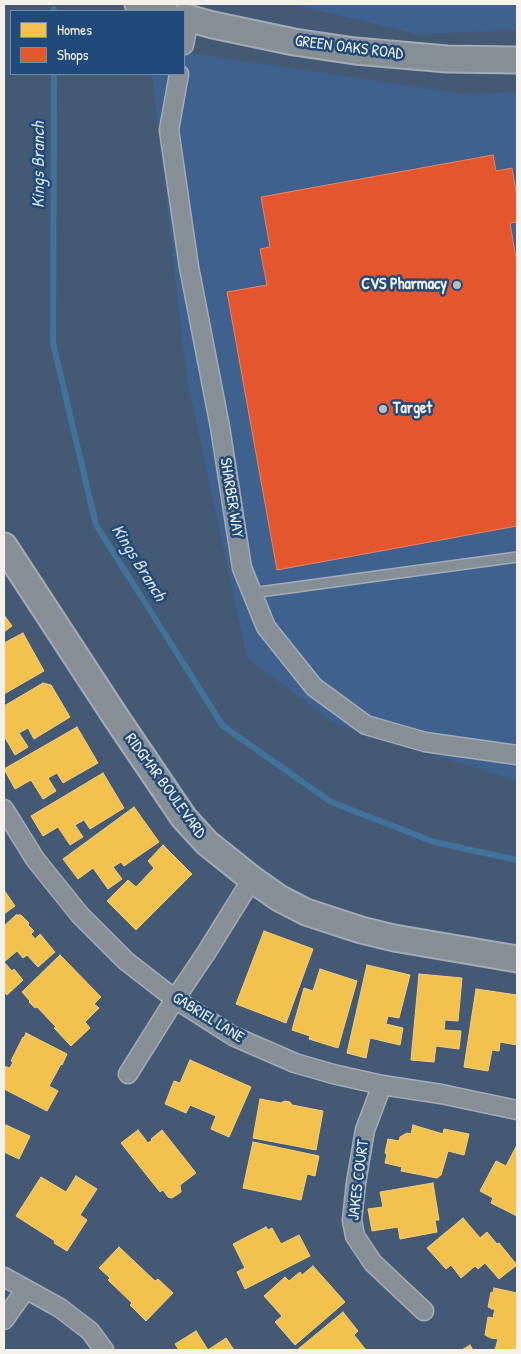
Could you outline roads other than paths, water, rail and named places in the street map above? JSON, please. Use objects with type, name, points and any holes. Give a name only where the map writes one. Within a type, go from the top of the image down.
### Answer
[{"type":"street","points":[[138,4],[161,10]]},
{"type":"street","points":[[185,31],[186,17]]},
{"type":"street","name":"GREEN OAKS ROAD","points":[[186,17],[213,25],[294,42],[355,51],[447,58],[517,60]]},
{"type":"street","name":"SHARBER WAY","points":[[179,75],[169,130],[189,267],[220,427],[242,568],[266,627],[314,687],[366,725],[425,742],[517,755]]},
{"type":"street","name":"RIDGMAR BOULEVARD","points":[[4,546],[184,818],[207,843],[252,880],[279,898],[306,912],[361,930],[394,938],[517,959]]},
{"type":"street","name":"GABRIEL LANE","points":[[4,810],[35,859],[80,915],[126,961],[175,999],[233,1036],[295,1063],[333,1074],[517,1110]]},
{"type":"street","points":[[128,1074],[252,880]]},
{"type":"street","name":"JAKES COURT","points":[[382,1085],[365,1130],[352,1220],[355,1236],[373,1263],[424,1311]]},
{"type":"street","points":[[4,1277],[60,1308],[90,1331],[104,1350]]},
{"type":"street","points":[[4,1320],[26,1289]]},
{"type":"lane","points":[[252,593],[517,557]]},
{"type":"waterway","name":"Kings Branch","points":[[54,75],[53,343],[96,525],[223,726],[331,802],[434,842],[517,860]]},
{"type":"place","name":"CVS Pharmacy","points":[[457,285]]},
{"type":"place","name":"Target","points":[[383,409]]}]
